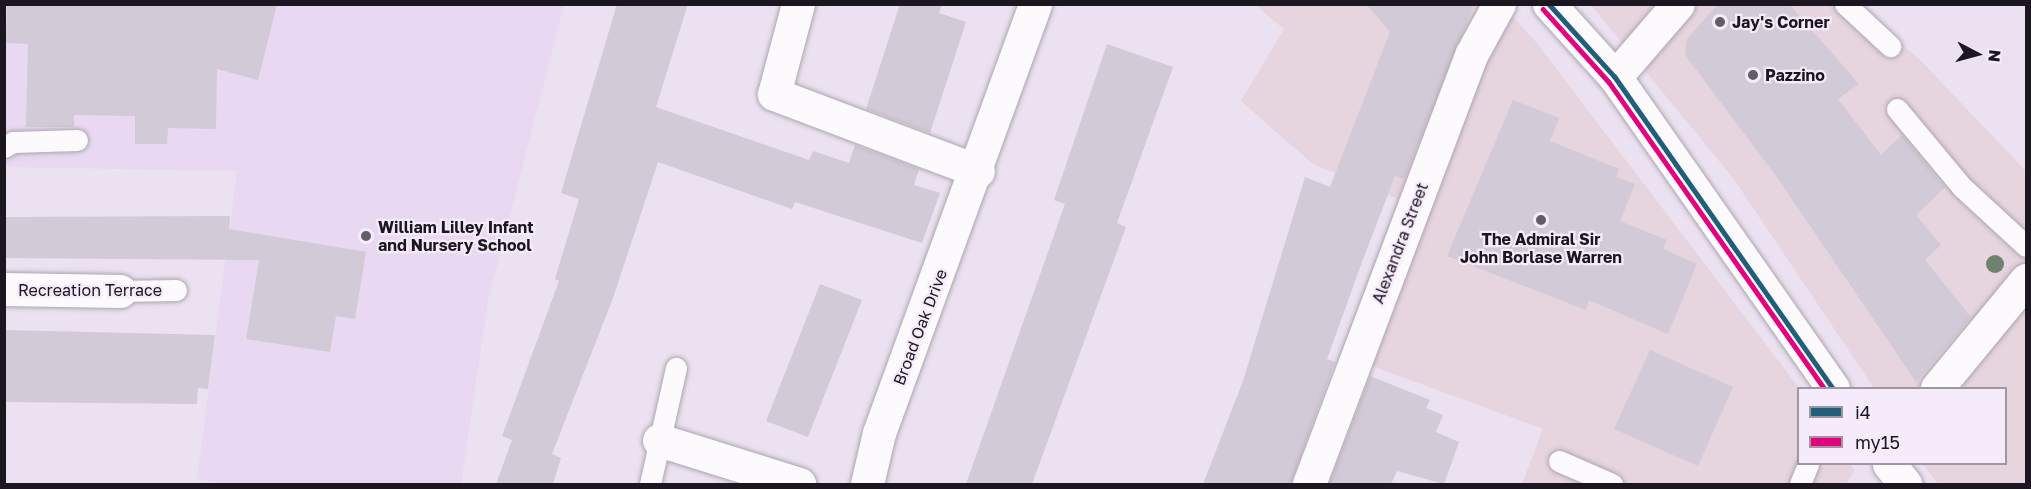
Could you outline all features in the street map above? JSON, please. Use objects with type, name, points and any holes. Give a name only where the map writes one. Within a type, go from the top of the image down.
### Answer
[{"type":"street","points":[[798,4],[774,94],[978,171]]},
{"type":"street","name":"Broad Oak Drive","points":[[867,484],[879,433],[978,171],[1035,4]]},
{"type":"street","name":"Alexandra Street","points":[[1309,484],[1471,55],[1499,4]]},
{"type":"street","points":[[1549,4],[1615,77],[1832,387]]},
{"type":"street","points":[[1615,77],[1678,4]]},
{"type":"street","points":[[1938,387],[2026,280]]},
{"type":"street","name":"Recreation Terrace","points":[[4,289],[120,291]]},
{"type":"street","points":[[659,440],[800,484]]},
{"type":"street","points":[[1890,465],[1905,484]]},
{"type":"lane","points":[[1845,4],[1890,46]]},
{"type":"lane","points":[[1897,109],[1962,187],[2026,246]]},
{"type":"lane","points":[[4,147],[13,142],[77,140]]},
{"type":"lane","name":"Recreation Terrace","points":[[120,291],[176,290]]},
{"type":"lane","points":[[650,484],[676,368]]},
{"type":"lane","points":[[1559,461],[1612,484]]},
{"type":"lane","points":[[1800,484],[1808,465]]},
{"type":"shaded area","name":"William Lilley Infant and Nursery School","points":[[5,5],[564,5],[488,301],[461,484],[225,484],[197,479],[237,171],[5,167]]},
{"type":"shaded area","points":[[1255,5],[1502,5],[1536,42],[1798,387],[1797,465],[1851,465],[1855,470],[1846,484],[1522,484],[1543,429],[1340,354],[1398,199],[1313,164],[1241,101],[1284,29]]},
{"type":"shaded area","points":[[1591,5],[1858,5],[1920,60],[2026,171],[2026,484],[1938,484],[1924,465],[2007,465],[2007,387],[1873,387],[1733,178]]},
{"type":"building","points":[[7,4],[277,4],[258,80],[217,69],[216,129],[168,128],[167,144],[135,144],[135,116],[74,115],[74,127],[26,127],[28,44],[6,43]]},
{"type":"building","points":[[617,4],[688,4],[656,107],[809,160],[813,151],[849,163],[855,145],[919,169],[914,185],[940,193],[922,243],[795,202],[792,209],[658,162],[613,298],[552,454],[561,458],[553,484],[496,484],[512,440],[502,436],[559,281],[555,279],[579,199],[561,193]]},
{"type":"building","points":[[900,4],[942,4],[939,13],[966,22],[930,133],[866,109]]},
{"type":"building","points":[[1366,4],[1474,4],[1404,179],[1395,176],[1362,262],[1327,359],[1335,362],[1291,484],[1203,484],[1243,381],[1305,177],[1330,187],[1390,32]]},
{"type":"building","points":[[1718,4],[1789,4],[1859,84],[1838,99],[1881,155],[1902,135],[1945,187],[1916,215],[1941,245],[1925,260],[1971,317],[1916,382],[1779,180],[1685,55],[1687,39]]},
{"type":"building","points":[[1107,44],[1173,67],[1117,223],[1126,227],[1032,484],[966,484],[1065,204],[1054,200]]},
{"type":"building","name":"The Admiral Sir John Borlase Warren","points":[[1513,100],[1559,118],[1550,141],[1619,169],[1616,177],[1635,184],[1620,221],[1667,240],[1663,249],[1697,264],[1668,334],[1589,300],[1586,310],[1447,256]]},
{"type":"building","points":[[230,216],[229,229],[366,252],[355,319],[336,316],[330,352],[246,339],[259,260],[4,258],[4,217]]},
{"type":"building","points":[[820,284],[862,300],[808,437],[766,421]]},
{"type":"building","points":[[4,330],[215,335],[208,389],[198,388],[197,404],[4,402]]},
{"type":"building","points":[[1650,350],[1733,387],[1698,466],[1614,429]]},
{"type":"building","points":[[1370,376],[1430,400],[1426,408],[1443,415],[1436,432],[1459,442],[1444,484],[1397,471],[1391,484],[1329,484]]},
{"type":"transit line","name":"i4","points":[[1549,4],[1615,77],[1832,387]]},
{"type":"transit line","name":"my15","points":[[1543,9],[1609,82],[1823,387]]},
{"type":"place","name":"Jay's Corner","points":[[1720,22]]},
{"type":"place","name":"Pazzino","points":[[1753,75]]},
{"type":"place","name":"The Admiral Sir John Borlase Warren","points":[[1541,220]]},
{"type":"place","name":"William Lilley Infant and Nursery School","points":[[366,236]]}]
